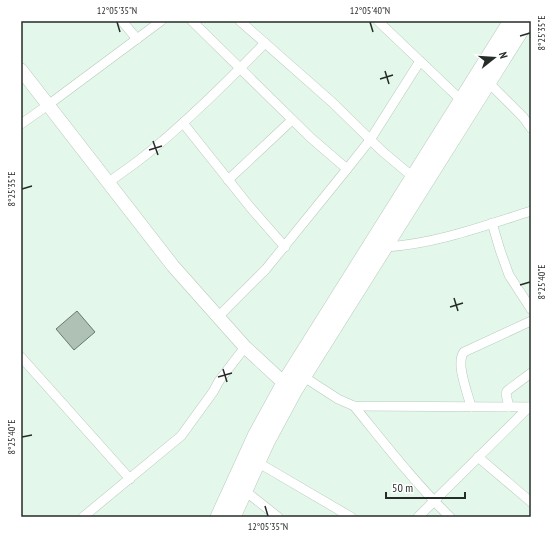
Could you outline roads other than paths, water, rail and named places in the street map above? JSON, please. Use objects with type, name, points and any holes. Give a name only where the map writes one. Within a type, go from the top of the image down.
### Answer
[{"type":"highway","points":[[218,517],[255,436],[284,383],[511,21]]},
{"type":"highway","points":[[233,517],[266,442],[304,377],[527,21]]},
{"type":"main road","points":[[21,70],[173,266],[245,347],[284,383]]},
{"type":"street","points":[[122,21],[137,39]]},
{"type":"street","points":[[21,124],[161,21]]},
{"type":"street","points":[[192,21],[310,138],[347,169]]},
{"type":"street","points":[[240,21],[333,102],[370,140],[413,177]]},
{"type":"street","points":[[378,21],[461,100]]},
{"type":"street","points":[[109,182],[152,150],[183,123],[211,98],[266,43]]},
{"type":"street","points":[[218,317],[266,270],[370,140],[420,61]]},
{"type":"street","points":[[489,83],[523,117],[531,128]]},
{"type":"street","points":[[228,180],[292,120]]},
{"type":"street","points":[[183,123],[250,207],[285,247]]},
{"type":"street","points":[[386,247],[406,246],[457,234],[531,211]]},
{"type":"street","points":[[492,223],[509,275],[531,309]]},
{"type":"street","points":[[471,407],[460,364],[461,355],[464,352],[531,321]]},
{"type":"street","points":[[83,517],[181,436],[213,392],[219,381],[245,347]]},
{"type":"street","points":[[21,357],[130,478]]},
{"type":"street","points":[[509,407],[506,394],[507,391],[531,373]]},
{"type":"street","points":[[304,377],[338,399],[354,406],[530,407]]},
{"type":"street","points":[[354,406],[393,455],[450,517]]},
{"type":"street","points":[[418,517],[433,500],[530,407]]},
{"type":"street","points":[[478,457],[530,500]]},
{"type":"street","points":[[257,462],[351,517]]},
{"type":"street","points":[[244,490],[278,517]]}]
